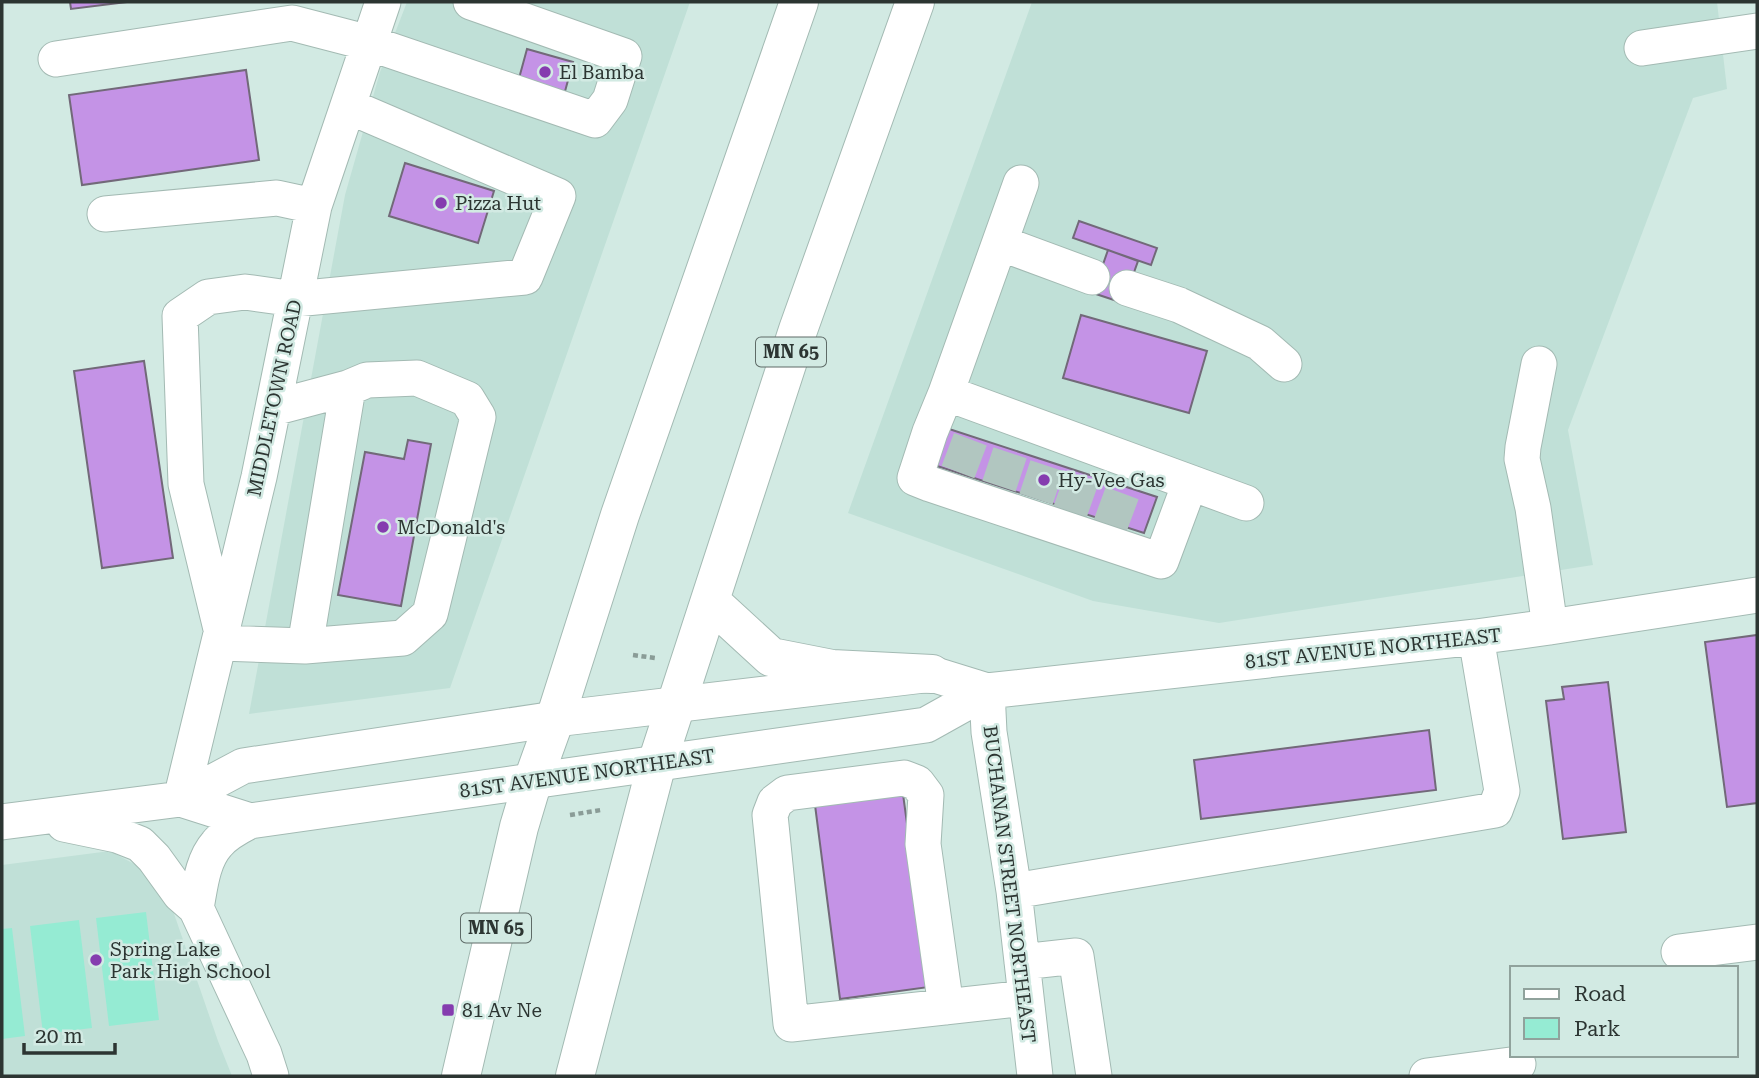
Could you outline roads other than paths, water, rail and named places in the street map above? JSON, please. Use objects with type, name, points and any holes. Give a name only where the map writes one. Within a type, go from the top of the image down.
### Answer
[{"type":"highway","name":"MN 65","points":[[461,1076],[519,827],[533,780],[620,515],[799,2]]},
{"type":"highway","name":"MN 65","points":[[575,1076],[657,763],[798,330],[915,2]]},
{"type":"highway","points":[[710,601],[771,657],[832,669],[932,674]]},
{"type":"street","name":"MIDDLETOWN ROAD","points":[[181,799],[259,477],[314,206],[383,2]]},
{"type":"street","points":[[56,60],[292,23],[369,43],[595,121],[610,100],[624,56],[471,2]]},
{"type":"street","points":[[1642,48],[1757,31]]},
{"type":"street","points":[[273,408],[348,388],[367,380],[417,378],[467,399],[478,417],[430,614],[403,638],[305,646],[221,638],[186,484],[180,316],[208,297],[245,292],[295,299],[525,277],[558,196],[348,106]]},
{"type":"street","points":[[1021,183],[915,478],[954,481],[1107,534],[1161,561],[1190,483]]},
{"type":"street","points":[[105,214],[276,198],[314,206]]},
{"type":"street","points":[[1000,243],[1092,277]]},
{"type":"street","points":[[1127,288],[1179,305],[1260,343],[1284,364]]},
{"type":"street","points":[[1539,364],[1522,459],[1533,508],[1550,627]]},
{"type":"street","points":[[305,646],[348,388]]},
{"type":"street","points":[[946,393],[977,421],[1017,436],[1128,476],[1190,483],[1246,503]]},
{"type":"street","name":"81ST AVENUE NORTHEAST","points":[[181,799],[250,821],[926,725],[987,691],[1476,637],[1757,595]]},
{"type":"street","points":[[1014,891],[1495,810],[1502,791],[1476,637]]},
{"type":"street","name":"81ST AVENUE NORTHEAST","points":[[2,822],[181,799],[243,766],[555,719],[932,674],[987,691]]},
{"type":"street","name":"BUCHANAN STREET NORTHEAST","points":[[987,691],[989,732],[1014,891],[1035,1076]]},
{"type":"street","points":[[946,1007],[923,844],[926,795],[917,783],[904,778],[787,793],[775,802],[770,815],[791,1024],[946,1007],[1026,998]]},
{"type":"street","points":[[36,818],[117,835],[140,844],[154,858],[180,894],[196,908],[264,1054],[271,1076]]},
{"type":"street","points":[[196,908],[204,868],[216,844],[250,821]]},
{"type":"street","points":[[1679,953],[1757,942]]},
{"type":"street","points":[[1022,962],[1076,956],[1094,1076]]},
{"type":"street","points":[[1427,1076],[1518,1064]]},
{"type":"tunnel","points":[[958,472],[972,435]]},
{"type":"tunnel","points":[[999,486],[1011,450]]},
{"type":"tunnel","points":[[1036,499],[1048,463]]},
{"type":"tunnel","points":[[1070,512],[1083,475]]},
{"type":"tunnel","points":[[1110,526],[1123,491]]},
{"type":"place","name":"El Bamba","points":[[545,72]]},
{"type":"place","name":"Pizza Hut","points":[[441,203]]},
{"type":"place","name":"Hy-Vee Gas","points":[[1044,480]]},
{"type":"place","name":"McDonald's","points":[[383,527]]},
{"type":"place","name":"Spring Lake Park High School","points":[[96,960]]},
{"type":"place","name":"81 Av Ne","points":[[448,1010]]}]
